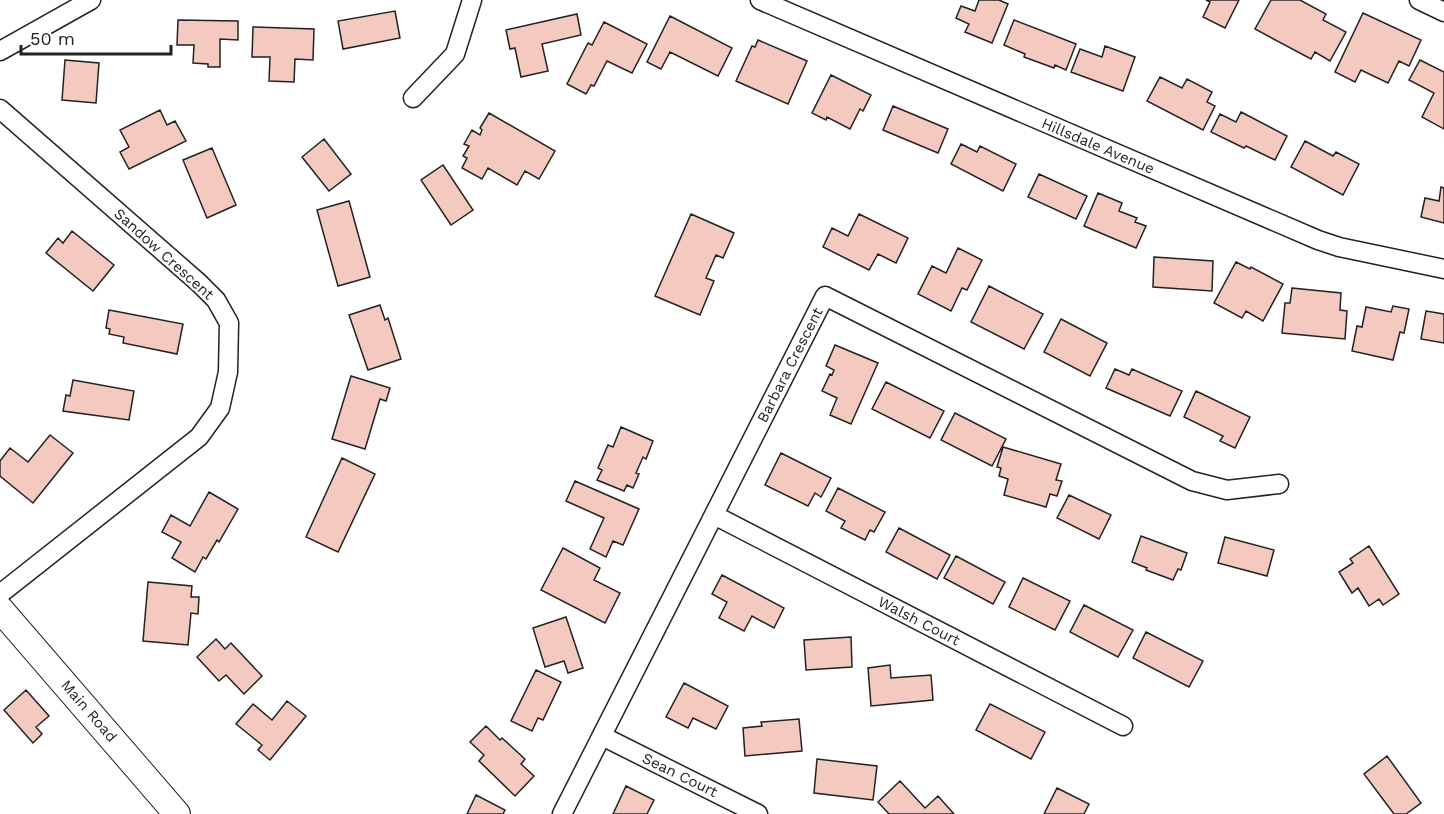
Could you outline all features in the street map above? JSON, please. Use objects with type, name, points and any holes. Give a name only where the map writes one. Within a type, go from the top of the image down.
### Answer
[{"type":"main road","name":"Main Road","points":[[0,609],[177,814]]},
{"type":"street","points":[[0,51],[91,0]]},
{"type":"street","points":[[413,98],[455,54],[472,0]]},
{"type":"street","name":"Hillsdale Avenue","points":[[760,0],[1318,240],[1339,247],[1444,269]]},
{"type":"street","points":[[1419,0],[1444,12]]},
{"type":"street","name":"Sandow Crescent","points":[[0,109],[199,283],[216,300],[229,323],[228,372],[220,408],[199,437],[0,594]]},
{"type":"street","name":"Barbara Crescent","points":[[562,814],[825,296],[1192,481],[1227,490],[1279,484]]},
{"type":"street","name":"Walsh Court","points":[[714,515],[1123,726]]},
{"type":"street","name":"Sean Court","points":[[602,736],[758,814]]},
{"type":"building","points":[[979,0],[999,0],[1008,4],[992,43],[965,32],[969,24],[956,18],[961,6],[975,11]]},
{"type":"building","points":[[1206,0],[1239,0],[1225,28],[1203,17],[1210,2]]},
{"type":"building","points":[[1271,0],[1300,0],[1326,14],[1323,20],[1346,32],[1330,61],[1315,52],[1311,59],[1255,29]]},
{"type":"building","points":[[395,11],[400,38],[343,49],[338,21]]},
{"type":"building","points":[[1363,13],[1421,40],[1409,66],[1399,61],[1388,83],[1361,70],[1355,82],[1335,72]]},
{"type":"building","points":[[577,14],[581,35],[542,44],[548,71],[521,77],[515,48],[510,49],[506,30]]},
{"type":"building","points":[[670,16],[732,48],[718,76],[670,52],[661,69],[647,62]]},
{"type":"building","points":[[178,20],[238,21],[238,40],[220,39],[220,67],[193,63],[194,45],[177,45]]},
{"type":"building","points":[[1014,20],[1076,44],[1066,70],[1024,57],[1025,54],[1004,45]]},
{"type":"building","points":[[604,22],[647,44],[632,73],[607,61],[594,86],[591,85],[586,94],[567,84],[588,43],[592,45]]},
{"type":"building","points":[[253,27],[314,29],[313,60],[295,59],[294,82],[269,81],[270,57],[252,57]]},
{"type":"building","points":[[758,40],[807,61],[788,104],[736,81],[752,46],[755,47]]},
{"type":"building","points":[[1105,46],[1135,57],[1123,91],[1071,72],[1080,49],[1102,57]]},
{"type":"building","points":[[65,60],[99,63],[96,103],[62,100]]},
{"type":"building","points":[[1420,60],[1444,72],[1444,129],[1422,117],[1434,93],[1409,80]]},
{"type":"building","points":[[831,75],[871,95],[863,111],[860,109],[850,129],[827,117],[826,120],[812,113]]},
{"type":"building","points":[[1160,77],[1182,88],[1187,79],[1212,92],[1207,102],[1215,106],[1203,130],[1147,101]]},
{"type":"building","points":[[893,106],[948,129],[938,153],[883,130]]},
{"type":"building","points":[[160,110],[167,125],[175,121],[186,141],[129,169],[120,152],[129,147],[120,130]]},
{"type":"building","points":[[1241,112],[1287,136],[1275,160],[1211,132],[1220,114],[1236,122]]},
{"type":"building","points":[[489,113],[555,151],[539,179],[525,171],[517,185],[488,168],[482,179],[462,168],[467,158],[463,156],[469,146],[464,144],[472,130],[480,135],[482,130],[480,128]]},
{"type":"building","points":[[324,139],[351,174],[329,191],[302,157]]},
{"type":"building","points":[[1305,141],[1333,156],[1336,152],[1359,164],[1343,195],[1291,167]]},
{"type":"building","points":[[961,144],[977,152],[980,146],[1016,164],[1003,191],[951,164]]},
{"type":"building","points":[[212,148],[236,205],[207,218],[183,160]]},
{"type":"building","points":[[443,165],[473,210],[451,225],[421,180]]},
{"type":"building","points":[[1039,174],[1087,196],[1076,219],[1028,197]]},
{"type":"building","points":[[1441,187],[1444,188],[1444,223],[1421,217],[1425,198],[1439,201]]},
{"type":"building","points":[[1098,193],[1122,203],[1119,211],[1137,218],[1135,222],[1146,226],[1136,248],[1084,226]]},
{"type":"building","points":[[349,201],[370,277],[338,286],[317,210]]},
{"type":"building","points":[[691,214],[734,233],[723,258],[716,255],[706,278],[714,281],[700,315],[655,296]]},
{"type":"building","points":[[859,214],[908,238],[896,263],[878,254],[869,270],[823,247],[832,228],[848,236]]},
{"type":"building","points":[[72,231],[114,265],[93,291],[46,253],[58,238],[63,243]]},
{"type":"building","points":[[958,248],[982,260],[967,290],[962,288],[951,311],[918,294],[932,266],[946,273]]},
{"type":"building","points":[[1154,257],[1213,261],[1212,291],[1153,287]]},
{"type":"building","points":[[1236,262],[1250,269],[1251,267],[1283,284],[1263,321],[1246,311],[1242,318],[1214,303]]},
{"type":"building","points":[[989,286],[1043,314],[1024,349],[971,322]]},
{"type":"building","points":[[1292,288],[1341,293],[1340,310],[1347,311],[1345,339],[1282,333],[1285,303],[1290,303]]},
{"type":"building","points":[[380,305],[385,320],[388,318],[401,359],[368,370],[349,315]]},
{"type":"building","points":[[1393,306],[1409,309],[1404,333],[1400,332],[1393,360],[1352,351],[1357,326],[1362,327],[1366,307],[1391,312]]},
{"type":"building","points":[[109,310],[183,324],[177,354],[123,343],[124,337],[109,334],[110,329],[106,328]]},
{"type":"building","points":[[1426,311],[1444,314],[1444,343],[1421,339]]},
{"type":"building","points":[[1061,319],[1107,343],[1090,376],[1044,352]]},
{"type":"building","points":[[835,345],[878,363],[851,424],[830,415],[837,398],[822,391],[834,370],[826,366]]},
{"type":"building","points":[[1115,369],[1129,375],[1132,369],[1182,391],[1170,416],[1106,388]]},
{"type":"building","points":[[351,376],[390,388],[386,401],[380,399],[365,449],[332,439]]},
{"type":"building","points":[[73,380],[134,391],[129,420],[63,411],[66,395],[70,396]]},
{"type":"building","points":[[886,382],[944,411],[930,438],[872,409]]},
{"type":"building","points":[[1196,391],[1250,417],[1235,448],[1220,441],[1223,436],[1184,417]]},
{"type":"building","points":[[955,413],[1006,439],[992,466],[941,440]]},
{"type":"building","points":[[621,427],[653,441],[646,459],[643,457],[636,473],[639,474],[633,488],[627,485],[624,491],[597,480],[602,470],[598,468],[608,445],[613,447]]},
{"type":"building","points":[[50,435],[73,453],[33,503],[0,476],[0,461],[10,448],[28,462]]},
{"type":"building","points":[[1003,447],[1061,464],[1056,480],[1062,481],[1057,496],[1050,494],[1046,507],[1004,495],[1008,479],[999,476],[1001,468],[997,467]]},
{"type":"building","points":[[781,453],[831,478],[821,497],[815,493],[808,506],[765,485]]},
{"type":"building","points":[[342,458],[375,474],[338,552],[306,537]]},
{"type":"building","points":[[575,481],[639,509],[623,545],[613,541],[606,557],[590,549],[604,518],[566,501]]},
{"type":"building","points":[[838,488],[885,512],[874,532],[870,530],[865,540],[841,528],[845,521],[826,511]]},
{"type":"building","points":[[209,492],[238,509],[219,542],[217,540],[206,559],[203,557],[195,572],[172,558],[181,542],[162,532],[171,515],[190,526]]},
{"type":"building","points":[[1069,495],[1111,515],[1099,539],[1057,518]]},
{"type":"building","points":[[899,528],[950,555],[937,579],[886,552]]},
{"type":"building","points":[[1141,536],[1187,553],[1181,570],[1178,569],[1173,580],[1132,562]]},
{"type":"building","points":[[1225,537],[1274,550],[1267,576],[1218,563]]},
{"type":"building","points":[[1369,546],[1399,594],[1383,605],[1379,599],[1369,606],[1358,588],[1352,593],[1339,572],[1353,563],[1350,559]]},
{"type":"building","points":[[563,548],[600,568],[594,580],[620,593],[605,623],[541,590]]},
{"type":"building","points":[[956,556],[1005,582],[993,604],[944,578]]},
{"type":"building","points":[[722,575],[784,608],[774,628],[752,616],[744,631],[719,618],[727,602],[712,594]]},
{"type":"building","points":[[1023,578],[1070,601],[1055,630],[1009,607]]},
{"type":"building","points":[[148,582],[192,586],[191,597],[199,597],[198,614],[191,613],[188,645],[143,641]]},
{"type":"building","points":[[1084,605],[1133,630],[1118,657],[1070,632]]},
{"type":"building","points":[[566,617],[583,668],[568,673],[564,661],[545,667],[533,628]]},
{"type":"building","points":[[1146,632],[1203,661],[1189,687],[1133,658]]},
{"type":"building","points":[[851,637],[852,667],[806,670],[804,640]]},
{"type":"building","points":[[216,639],[225,649],[231,643],[262,676],[244,694],[226,675],[219,681],[197,657]]},
{"type":"building","points":[[890,665],[891,678],[931,675],[933,700],[871,706],[868,668]]},
{"type":"building","points":[[536,670],[561,682],[543,720],[538,718],[532,731],[511,721]]},
{"type":"building","points":[[684,683],[728,706],[716,729],[693,718],[688,728],[666,717]]},
{"type":"building","points":[[26,690],[49,716],[36,727],[42,734],[33,743],[4,710]]},
{"type":"building","points":[[287,701],[306,716],[270,760],[258,750],[262,745],[236,724],[253,704],[272,720]]},
{"type":"building","points":[[990,704],[1045,732],[1031,759],[976,730]]},
{"type":"building","points":[[799,719],[802,751],[745,756],[743,728],[762,726],[761,722]]},
{"type":"building","points":[[486,726],[525,759],[521,764],[534,776],[515,796],[479,761],[484,755],[470,742]]},
{"type":"building","points":[[1387,756],[1421,803],[1406,814],[1394,814],[1364,774]]},
{"type":"building","points":[[817,759],[877,766],[873,800],[814,793]]},
{"type":"building","points":[[900,781],[925,808],[938,796],[954,814],[889,814],[878,802]]},
{"type":"building","points":[[626,786],[654,800],[647,814],[613,814]]},
{"type":"building","points":[[1057,788],[1089,804],[1084,814],[1044,814]]},
{"type":"building","points":[[476,795],[505,810],[503,814],[467,814]]}]
